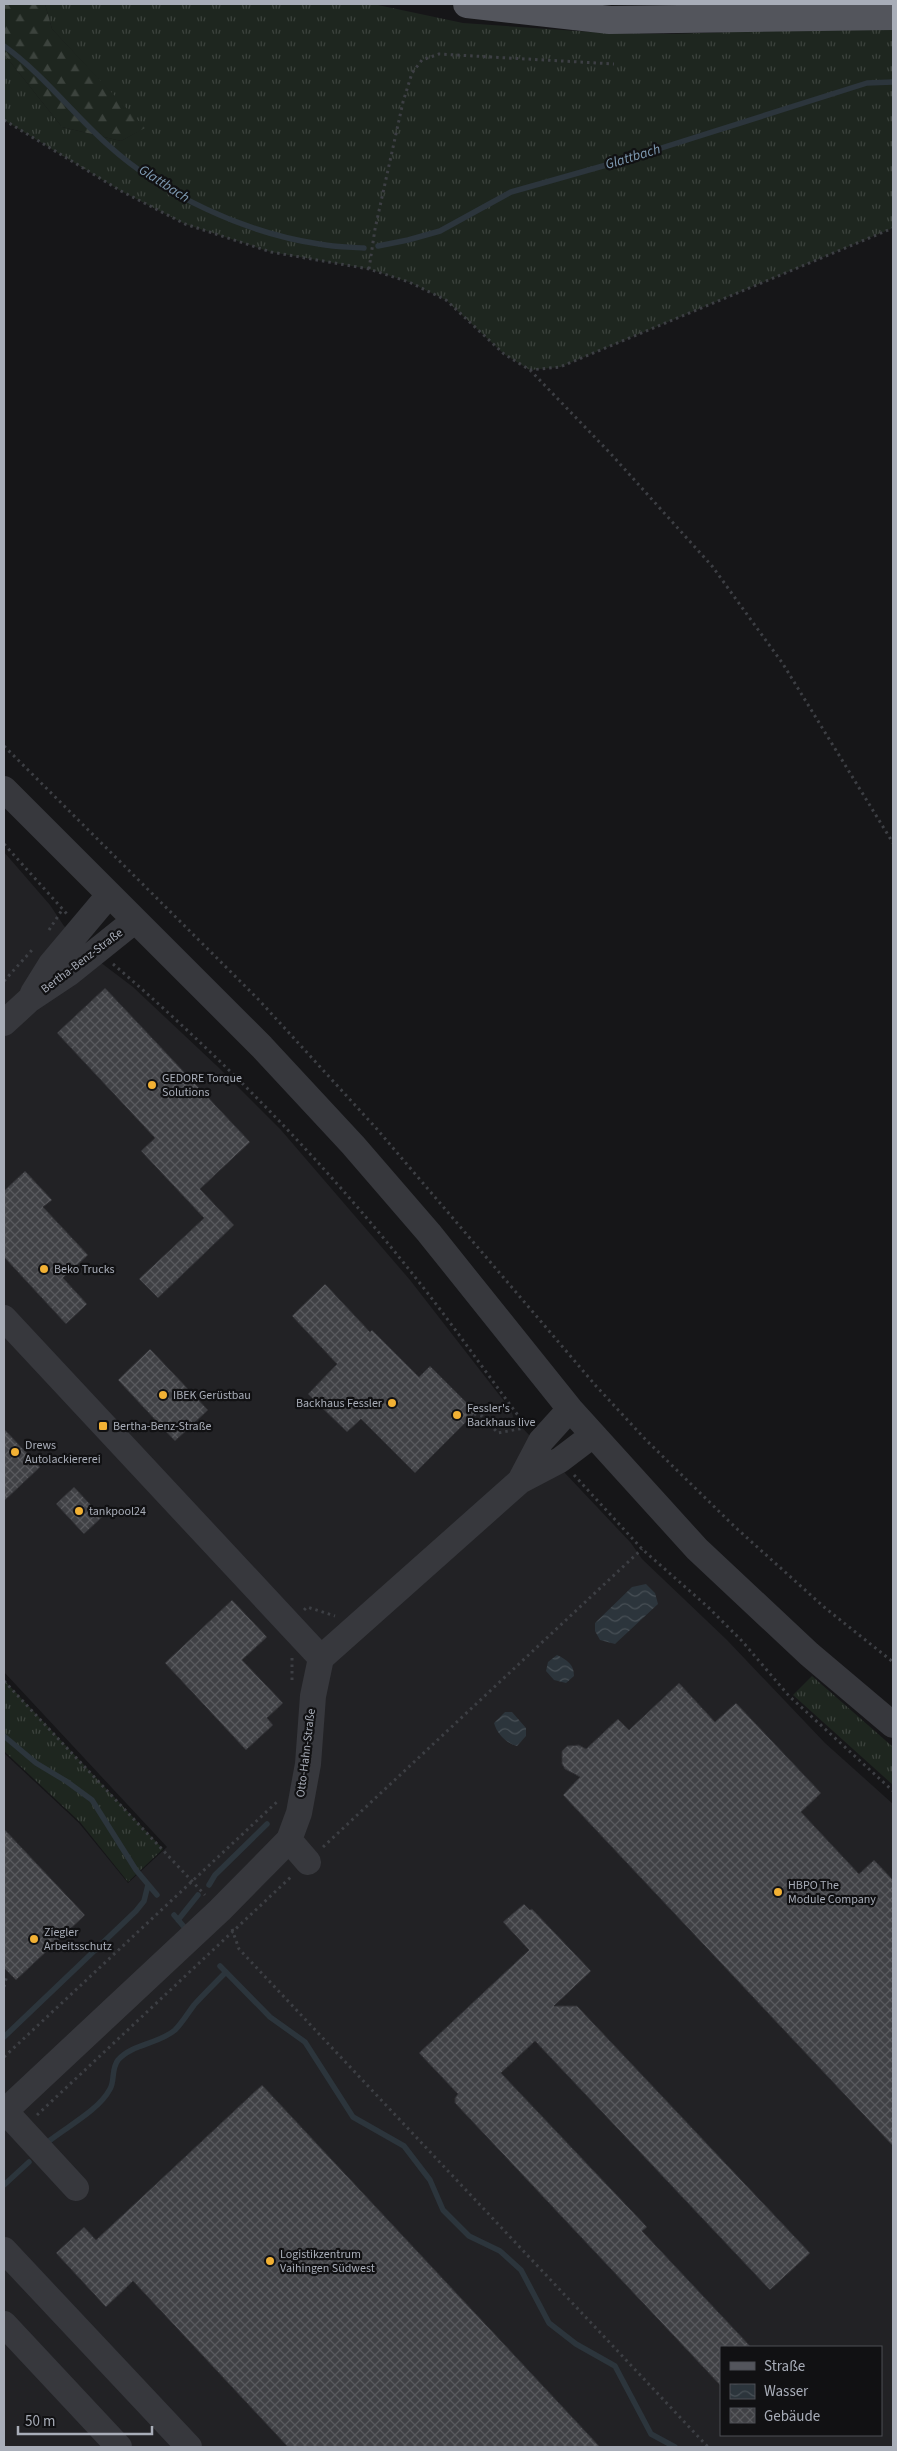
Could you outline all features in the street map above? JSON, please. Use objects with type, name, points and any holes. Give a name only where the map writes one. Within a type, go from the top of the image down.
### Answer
[{"type":"main road","points":[[467,4],[610,20],[893,16]]},
{"type":"street","points":[[4,789],[262,1047],[353,1145],[429,1232],[570,1409],[697,1549],[745,1596],[893,1725]]},
{"type":"street","name":"Bertha-Benz-Straße","points":[[29,1000],[51,964],[109,895]]},
{"type":"street","name":"Bertha-Benz-Straße","points":[[4,1023],[29,1000],[101,949],[134,921]]},
{"type":"street","points":[[4,1318],[321,1658],[520,1481],[560,1460],[593,1435]]},
{"type":"street","points":[[520,1481],[527,1433],[570,1409]]},
{"type":"street","name":"Otto-Hahn-Straße","points":[[10,2100],[220,1910],[289,1840],[299,1813],[308,1764],[313,1696],[321,1658]]},
{"type":"street","points":[[289,1840],[308,1862]]},
{"type":"street","points":[[10,2100],[76,2188]]},
{"type":"street","points":[[4,2250],[189,2447]]},
{"type":"street","points":[[4,2324],[119,2447]]},
{"type":"path","points":[[369,269],[403,102],[412,73],[422,60],[439,54],[614,64]]},
{"type":"path","points":[[4,120],[121,191],[185,224],[271,252],[369,269],[409,282],[446,300],[504,354],[530,370],[611,454],[712,566],[783,664],[893,843]]},
{"type":"path","points":[[530,370],[560,367],[893,228]]},
{"type":"path","points":[[4,746],[258,999],[376,1128],[596,1386],[646,1440],[735,1527],[824,1607],[893,1662]]},
{"type":"path","points":[[4,844],[62,910],[81,928]]},
{"type":"path","points":[[46,935],[62,910]]},
{"type":"path","points":[[4,981],[34,948]]},
{"type":"path","points":[[101,949],[113,964],[234,1073],[285,1127],[415,1278],[527,1433]]},
{"type":"path","points":[[474,1414],[482,1416],[498,1433],[527,1433]]},
{"type":"path","points":[[560,1460],[642,1549],[708,1607],[742,1641],[789,1696],[893,1791]]},
{"type":"path","points":[[291,1691],[291,1642],[284,1628],[307,1607],[332,1616],[342,1616]]},
{"type":"path","points":[[4,1681],[220,1910],[231,1923],[239,1949],[708,2447]]},
{"type":"path","points":[[4,2057],[285,1795]]},
{"type":"path","points":[[4,1988],[6,1985],[6,1975]]},
{"type":"shaded area","points":[[4,852],[50,905],[64,926],[100,962],[133,987],[217,1066],[281,1130],[410,1280],[511,1410],[514,1419],[631,1543],[642,1559],[727,1640],[825,1743],[893,1804],[893,2447],[4,2447],[4,1753],[79,1823],[128,1883],[167,1847],[4,1672]]},
{"type":"green space","points":[[4,4],[45,4],[52,29],[145,128],[121,141],[62,127],[4,54]]},
{"type":"green space","points":[[45,4],[373,4],[463,23],[606,33],[671,34],[893,27],[893,228],[560,367],[530,370],[504,354],[446,300],[409,282],[369,269],[271,252],[185,224],[121,191],[4,120],[4,54],[62,127],[121,141],[144,128],[52,29]]},
{"type":"green space","points":[[812,1676],[893,1747],[893,1785],[793,1695]]},
{"type":"green space","points":[[4,1680],[163,1849],[128,1882],[80,1822],[4,1751]]},
{"type":"water","points":[[646,1584],[655,1593],[658,1604],[615,1644],[600,1640],[595,1631],[595,1623],[632,1587]]},
{"type":"water","points":[[557,1655],[567,1661],[573,1668],[574,1676],[566,1683],[554,1680],[546,1671],[548,1662]]},
{"type":"water","points":[[505,1712],[512,1712],[526,1728],[526,1736],[517,1746],[503,1738],[497,1731],[494,1723]]},
{"type":"building","name":"GEDORE Torque Solutions","points":[[105,988],[250,1142],[200,1189],[234,1225],[158,1298],[139,1279],[204,1218],[141,1151],[155,1138],[57,1033]]},
{"type":"building","name":"Beko Trucks","points":[[25,1171],[52,1200],[43,1207],[88,1255],[63,1278],[87,1304],[66,1324],[4,1257],[4,1191]]},
{"type":"building","name":"Backhaus Fessler","points":[[325,1284],[370,1332],[372,1330],[419,1377],[430,1366],[476,1412],[415,1473],[361,1419],[347,1432],[308,1394],[337,1364],[292,1316]]},
{"type":"building","name":"IBEK Gerüstbau","points":[[150,1349],[208,1410],[175,1441],[118,1380]]},
{"type":"building","name":"Drews Autolackiererei","points":[[4,1429],[40,1467],[4,1501]]},
{"type":"building","name":"tankpool24","points":[[74,1487],[102,1517],[84,1534],[56,1504]]},
{"type":"building","points":[[232,1600],[267,1637],[242,1660],[283,1703],[267,1718],[273,1725],[246,1750],[165,1663]]},
{"type":"building","name":"HBPO The Module Company","points":[[679,1683],[715,1722],[736,1703],[821,1793],[801,1812],[859,1874],[874,1860],[893,1880],[893,2146],[563,1795],[580,1777],[565,1769],[562,1764],[562,1751],[567,1746],[579,1745],[586,1749],[618,1719],[629,1730]]},
{"type":"building","points":[[4,1829],[85,1915],[16,1980],[4,1968]]},
{"type":"building","points":[[524,1904],[530,1910],[532,1909],[591,1971],[554,2006],[577,2006],[810,2253],[770,2290],[535,2041],[501,2073],[647,2227],[642,2231],[750,2346],[720,2346],[720,2385],[455,2103],[455,2098],[458,2094],[419,2053],[529,1950],[503,1922]]},
{"type":"building","name":"Logistikzentrum Vaihingen Südwest","points":[[262,2085],[600,2447],[288,2447],[133,2281],[106,2307],[56,2253],[84,2227],[96,2240]]},
{"type":"waterway","name":"Glattbach","points":[[4,46],[45,81],[108,145],[154,180],[179,195],[206,209],[263,231],[291,239],[325,245],[364,248]]},
{"type":"waterway","name":"Glattbach","points":[[378,246],[440,231],[511,192],[617,162],[867,83],[893,82]]},
{"type":"waterway","points":[[4,1736],[36,1763],[66,1781],[92,1800],[136,1870],[157,1895]]},
{"type":"waterway","points":[[209,1885],[215,1875],[267,1824]]},
{"type":"waterway","points":[[4,2037],[136,1911],[144,1901],[148,1885]]},
{"type":"waterway","points":[[178,1920],[198,1895]]},
{"type":"waterway","points":[[174,1915],[185,1928]]},
{"type":"waterway","points":[[220,1966],[270,2017],[305,2042],[353,2117],[404,2146],[430,2180],[443,2210],[469,2236],[500,2251],[521,2270],[549,2323],[576,2344],[615,2366],[651,2434],[675,2447]]},
{"type":"waterway","points":[[49,2141],[91,2111],[105,2097],[111,2086],[114,2067],[118,2060],[138,2047],[169,2035],[183,2021],[194,2005],[226,1972]]},
{"type":"waterway","points":[[4,2185],[29,2162]]},
{"type":"place","name":"GEDORE Torque Solutions","points":[[152,1085]]},
{"type":"place","name":"Beko Trucks","points":[[44,1269]]},
{"type":"place","name":"IBEK Gerüstbau","points":[[163,1395]]},
{"type":"place","name":"Backhaus Fessler","points":[[392,1403]]},
{"type":"place","name":"Fessler's Backhaus live","points":[[457,1415]]},
{"type":"place","name":"Bertha-Benz-Straße","points":[[103,1426]]},
{"type":"place","name":"Drews Autolackiererei","points":[[15,1452]]},
{"type":"place","name":"tankpool24","points":[[79,1511]]},
{"type":"place","name":"HBPO The Module Company","points":[[778,1892]]},
{"type":"place","name":"Ziegler Arbeitsschutz","points":[[34,1939]]},
{"type":"place","name":"Logistikzentrum Vaihingen Südwest","points":[[270,2261]]}]
